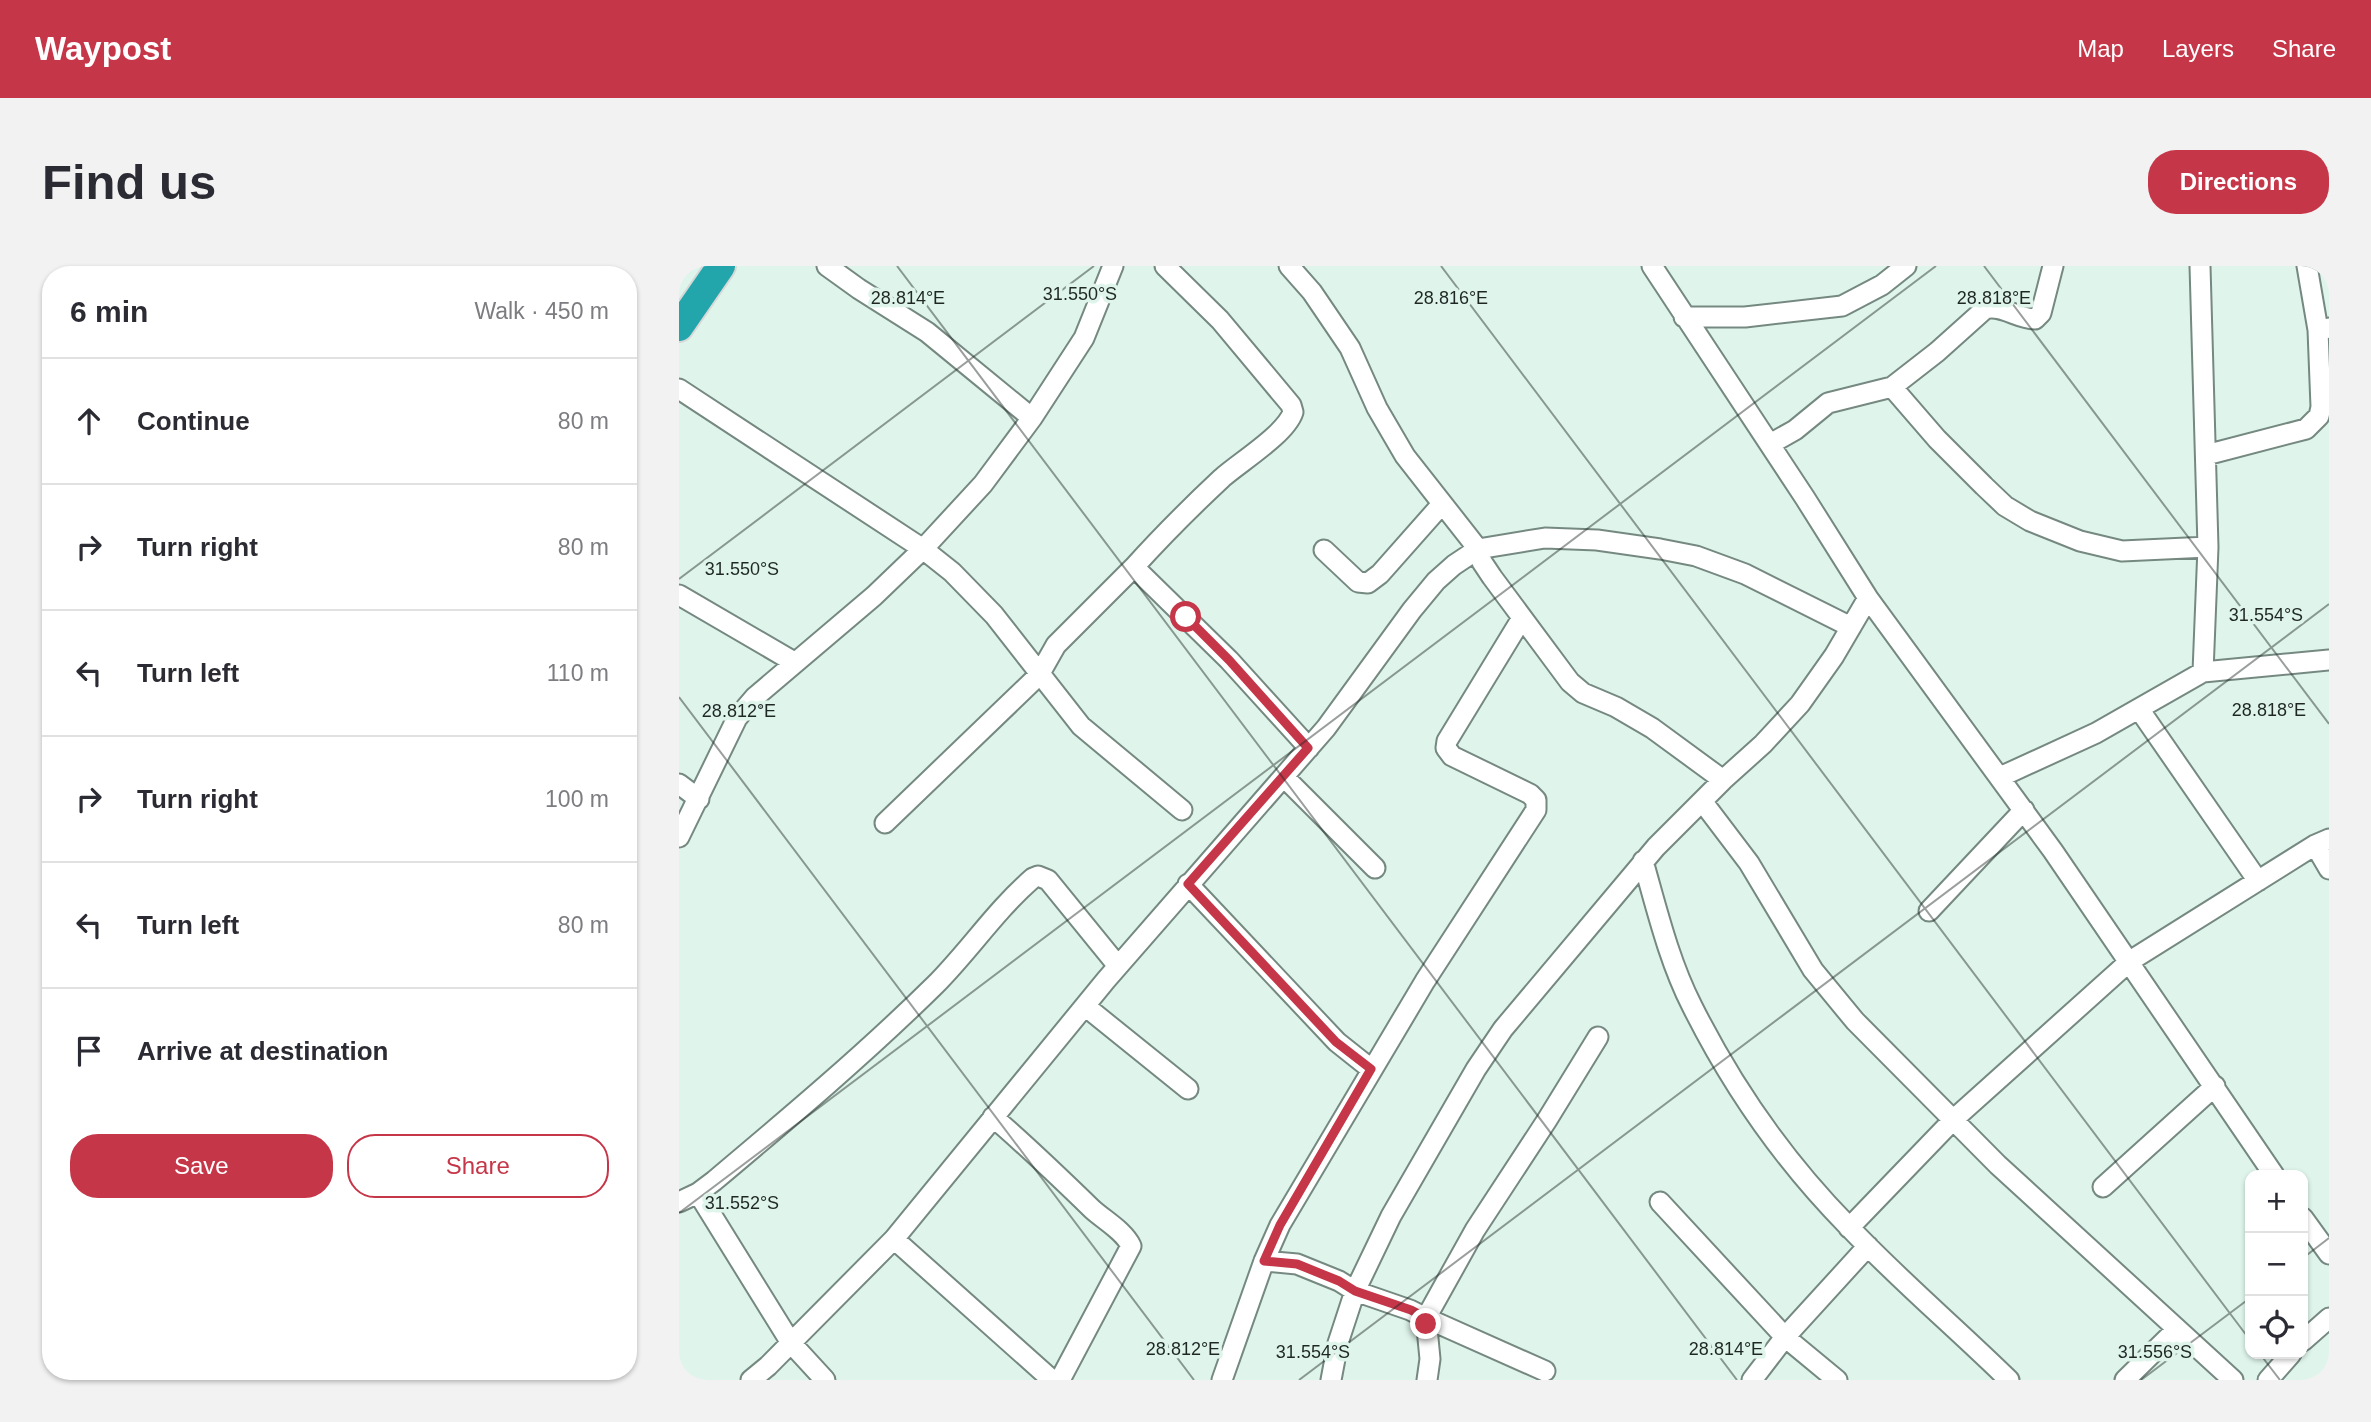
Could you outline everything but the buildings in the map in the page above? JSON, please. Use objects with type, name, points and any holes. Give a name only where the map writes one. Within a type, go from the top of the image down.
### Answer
[{"type":"highway","points":[[679,327],[721,266]]},
{"type":"street","points":[[827,266],[927,332],[1032,418]]},
{"type":"street","points":[[679,837],[737,718],[755,697],[874,596],[923,549],[983,484],[1032,418],[1084,338],[1113,266]]},
{"type":"street","points":[[885,824],[1039,675],[1056,645],[1176,521],[1224,476],[1284,427],[1293,412],[1291,405],[1220,320],[1165,266]]},
{"type":"street","points":[[1289,266],[1312,292],[1350,348],[1377,408],[1405,457],[1478,550],[1492,577],[1570,682],[1583,693],[1616,707],[1653,728],[1723,780]]},
{"type":"street","points":[[1651,266],[1770,444],[1868,598],[2024,810],[2271,1170]]},
{"type":"street","points":[[1684,317],[1745,317],[1842,306],[1882,285],[1906,266]]},
{"type":"street","points":[[1770,444],[1795,430],[1828,403],[1892,387],[1989,307],[2026,319],[2035,319],[2038,317],[2053,266]]},
{"type":"street","points":[[2200,266],[2207,547],[2203,672]]},
{"type":"street","points":[[2206,455],[2306,429],[2313,424],[2321,407],[2323,329],[2307,266]]},
{"type":"street","points":[[1892,387],[1937,439],[1984,486],[2005,506],[2030,521],[2080,541],[2122,551],[2207,547]]},
{"type":"street","points":[[679,389],[923,549],[952,572],[994,615],[1081,726],[1182,810]]},
{"type":"street","points":[[1324,550],[1358,582],[1368,583],[1380,574],[1443,504]]},
{"type":"street","points":[[751,1380],[894,1239],[1118,966],[1326,728],[1399,627],[1454,565],[1478,550],[1545,538],[1597,540],[1696,556],[1745,574],[1851,627]]},
{"type":"street","points":[[1134,567],[1229,660],[1308,748]]},
{"type":"street","points":[[679,596],[794,662]]},
{"type":"street","points":[[1331,1380],[1338,1343],[1355,1291],[1391,1216],[1476,1069],[1503,1029],[1643,861],[1723,780],[1763,744],[1800,704],[1834,656],[1868,598]]},
{"type":"street","points":[[1222,1380],[1264,1261],[1280,1225],[1425,981],[1536,810],[1536,800],[1530,794],[1452,756],[1446,748],[1447,741],[1523,618]]},
{"type":"street","points":[[2000,777],[2096,733],[2203,672],[2329,660]]},
{"type":"street","points":[[2139,709],[2258,881]]},
{"type":"street","points":[[1284,777],[1375,868]]},
{"type":"street","points":[[679,784],[699,799]]},
{"type":"street","points":[[1702,801],[1749,863],[1814,970],[1855,1021],[1998,1166],[2233,1380]]},
{"type":"street","points":[[1929,911],[2024,810]]},
{"type":"street","points":[[1849,1227],[1954,1119],[2130,961],[2322,842],[2329,869]]},
{"type":"street","points":[[1643,861],[1674,965],[1692,1006],[1758,1115],[1820,1196],[1849,1227],[2009,1380]]},
{"type":"street","points":[[679,1202],[698,1193],[816,1094],[913,1007],[957,964],[995,917],[1033,878],[1038,876],[1048,880],[1118,966]]},
{"type":"street","points":[[1188,884],[1336,1042],[1371,1069]]},
{"type":"street","points":[[1085,1006],[1188,1089]]},
{"type":"street","points":[[1427,1380],[1430,1360],[1426,1318],[1475,1230],[1598,1037]]},
{"type":"street","points":[[2103,1187],[2215,1086]]},
{"type":"street","points":[[993,1116],[1051,1167],[1093,1210],[1127,1239],[1131,1246],[1060,1380]]},
{"type":"street","points":[[698,1193],[791,1342],[825,1380]]},
{"type":"street","points":[[1660,1202],[1785,1337],[1837,1380]]},
{"type":"street","points":[[2308,1225],[2329,1254]]},
{"type":"street","points":[[894,1239],[1052,1380]]},
{"type":"street","points":[[1752,1380],[1785,1337],[1868,1245]]},
{"type":"street","points":[[1264,1261],[1297,1264],[1339,1281],[1355,1291],[1411,1310],[1545,1370]]},
{"type":"street","points":[[2308,1337],[2329,1318]]},
{"type":"street","points":[[2125,1380],[2177,1329]]},
{"type":"street","points":[[2268,1380],[2287,1359]]},
{"type":"route","points":[[1186,617],[1229,660],[1308,748],[1188,884],[1336,1042],[1371,1069],[1280,1225],[1264,1261],[1297,1264],[1323,1274],[1355,1291],[1411,1310],[1426,1318],[1426,1324]]}]
